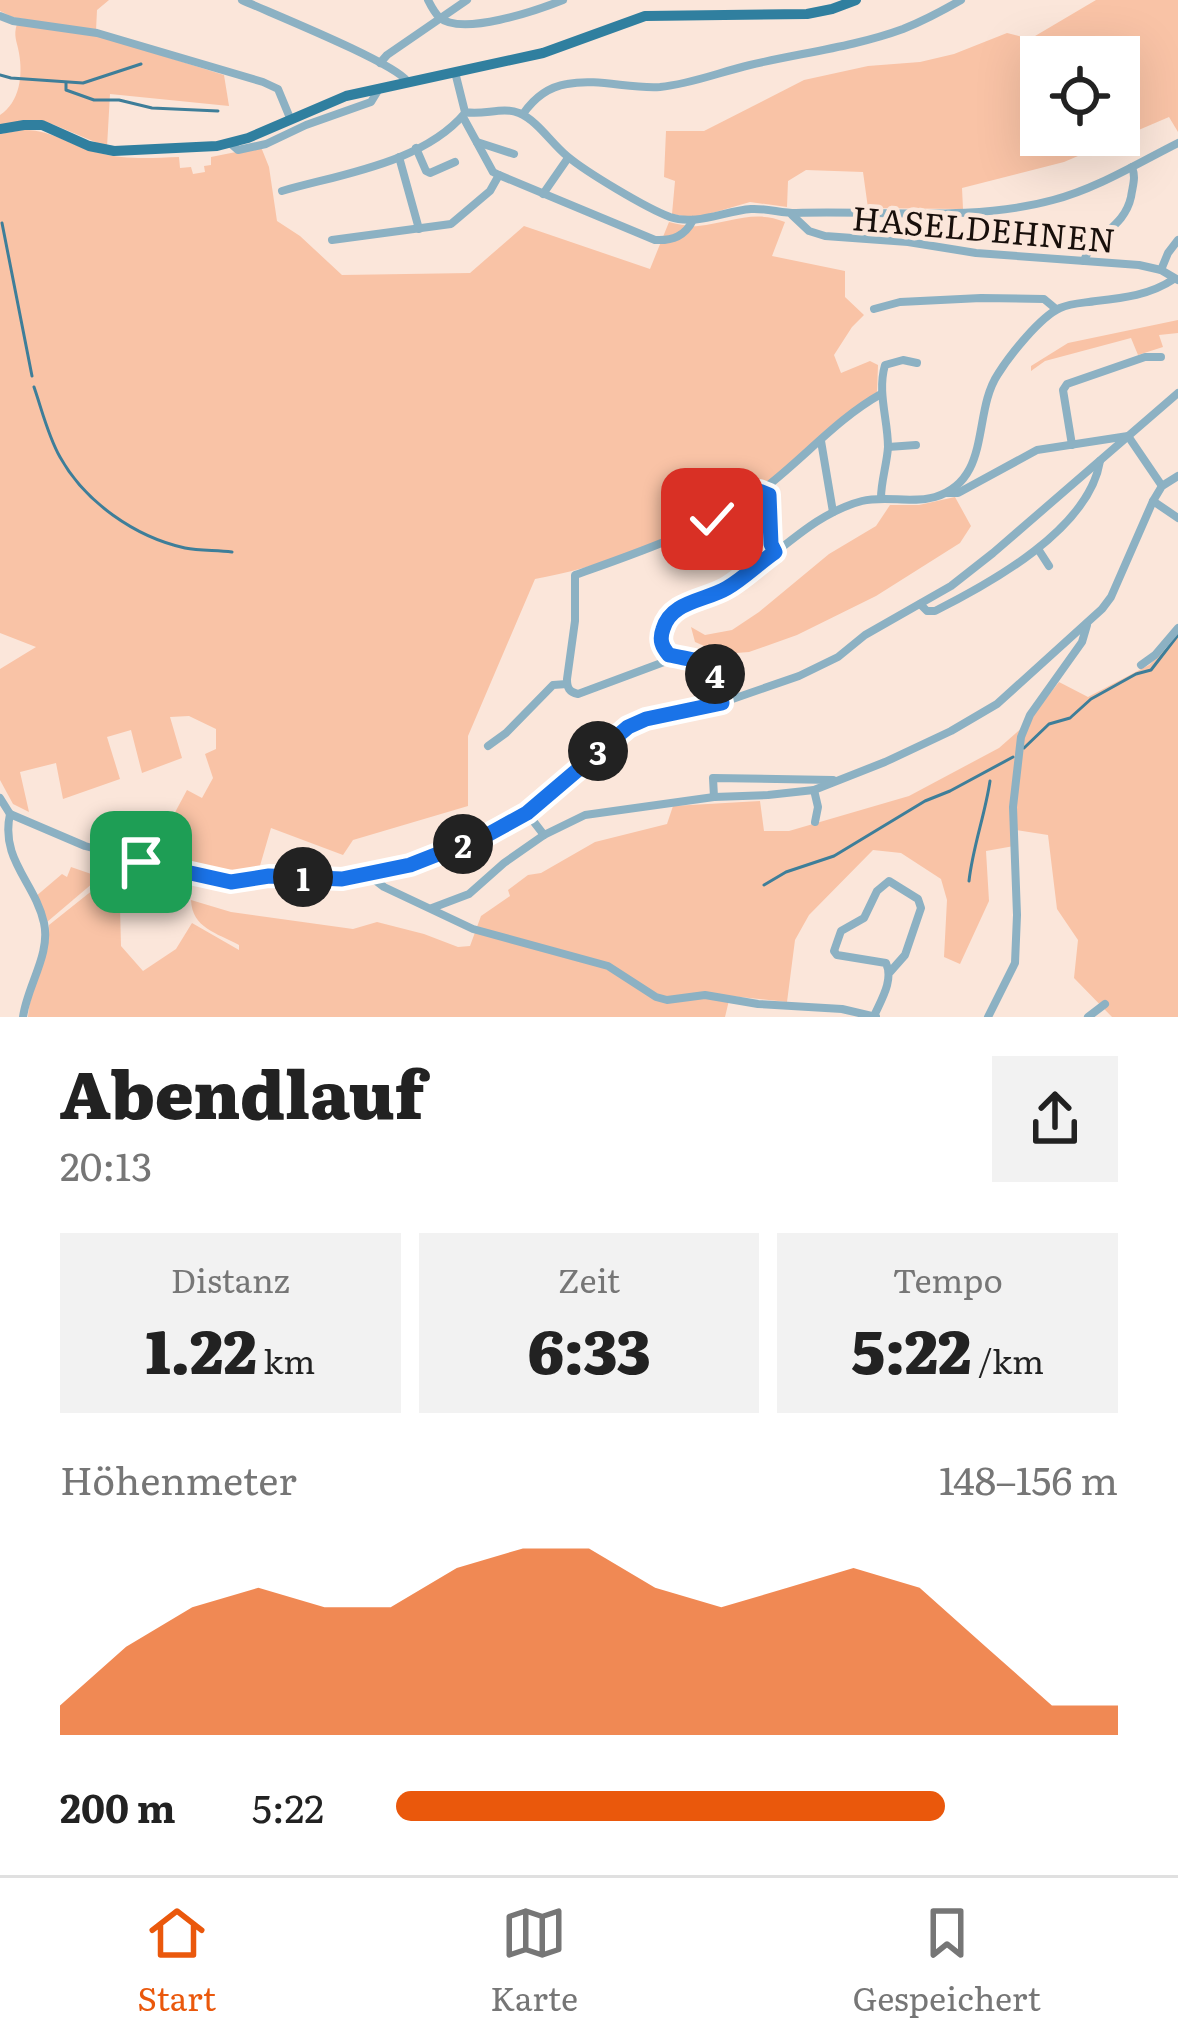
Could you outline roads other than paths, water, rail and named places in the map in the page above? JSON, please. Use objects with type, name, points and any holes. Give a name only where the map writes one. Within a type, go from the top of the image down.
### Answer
[{"type":"main road","points":[[0,129],[42,125],[89,146],[114,151],[199,148],[230,143],[331,101],[550,51],[645,16],[807,14],[856,0]]},
{"type":"street","points":[[242,0],[380,63],[407,81]]},
{"type":"street","points":[[428,0],[440,18],[450,22],[488,21],[563,0]]},
{"type":"street","points":[[380,63],[467,0]]},
{"type":"street","points":[[532,0],[536,11]]},
{"type":"street","points":[[523,114],[539,95],[570,83],[636,87],[688,82],[899,31],[961,0]]},
{"type":"street","points":[[2,17],[97,33],[263,82],[278,89],[290,118]]},
{"type":"street","points":[[455,72],[464,115],[499,176],[655,240],[687,232],[693,220]]},
{"type":"street","points":[[230,143],[238,150],[266,144],[306,124],[371,102],[380,88]]},
{"type":"street","points":[[281,191],[399,157],[464,115],[503,110],[523,114],[568,158],[682,220],[751,209],[951,212],[1024,206],[1054,200],[1178,143]]},
{"type":"street","points":[[477,142],[514,154]]},
{"type":"street","points":[[416,148],[426,171],[455,162]]},
{"type":"street","points":[[399,157],[419,230]]},
{"type":"street","points":[[544,194],[568,158]]},
{"type":"street","points":[[1084,261],[1086,252],[1123,220],[1136,174],[1132,167]]},
{"type":"street","points":[[332,240],[451,224],[490,191],[499,176]]},
{"type":"street","name":"HASELDEHNEN","points":[[791,213],[809,231],[825,236],[1139,265],[1161,270],[1176,280]]},
{"type":"street","points":[[1161,270],[1178,240]]},
{"type":"street","points":[[945,493],[969,471],[977,454],[994,379],[1056,309],[1137,295],[1176,280]]},
{"type":"street","points":[[874,309],[900,302],[981,298],[1044,299],[1056,309]]},
{"type":"street","points":[[1072,445],[1063,390],[1067,383],[1145,357],[1161,357]]},
{"type":"street","points":[[881,498],[888,447],[881,394],[885,365],[903,360],[917,363]]},
{"type":"street","points":[[0,798],[10,814],[85,846],[219,881],[280,876],[342,879],[410,865],[527,813],[628,727],[722,703],[838,657],[993,553],[1178,393]]},
{"type":"street","points":[[669,655],[664,662],[572,693],[567,684],[575,575],[654,547],[764,491],[820,439],[881,394]]},
{"type":"street","points":[[722,703],[718,680],[707,664],[669,655],[661,645],[668,617],[687,604],[727,588],[833,512],[881,498],[916,501],[958,493],[1037,450],[1128,436]]},
{"type":"street","points":[[1128,436],[1162,486]]},
{"type":"street","points":[[820,439],[833,512]]},
{"type":"street","points":[[888,447],[916,445]]},
{"type":"street","points":[[920,604],[935,611],[986,586],[1038,549],[1088,497],[1100,460]]},
{"type":"street","points":[[432,908],[469,895],[544,835],[585,815],[714,797],[814,790],[951,731],[997,704],[1112,597],[1153,501],[1162,486],[1178,476]]},
{"type":"street","points":[[764,491],[769,495],[775,552]]},
{"type":"street","points":[[1153,501],[1178,518]]},
{"type":"street","points":[[1038,549],[1049,566]]},
{"type":"street","points":[[988,1017],[1015,963],[1013,806],[1021,737],[1030,715],[1082,642],[1087,624]]},
{"type":"street","points":[[1141,665],[1175,632]]},
{"type":"street","points":[[488,746],[553,685],[567,684]]},
{"type":"street","points":[[714,797],[713,778],[840,780]]},
{"type":"street","points":[[814,790],[815,822]]},
{"type":"street","points":[[527,813],[544,835]]},
{"type":"street","points":[[10,814],[8,843],[45,926],[42,955],[23,1017]]},
{"type":"street","points":[[367,874],[384,887],[485,933],[608,966],[656,997],[705,995],[842,1009],[875,1017],[890,971],[905,955],[921,908],[918,899],[889,880],[877,891],[864,918],[841,931],[834,951],[886,963],[890,971]]},
{"type":"street","points":[[1088,1017],[1105,1004]]},
{"type":"waterway","points":[[0,75],[83,83],[141,64]]},
{"type":"waterway","points":[[66,83],[66,90],[94,100],[218,111]]},
{"type":"waterway","points":[[2,223],[32,376]]},
{"type":"waterway","points":[[34,387],[60,457],[97,503],[166,543],[232,552]]},
{"type":"waterway","points":[[1024,748],[1049,724],[1070,718],[1091,699],[1151,670],[1178,635]]},
{"type":"waterway","points":[[764,885],[834,856],[925,801],[1013,757]]},
{"type":"waterway","points":[[969,881],[990,781]]}]
